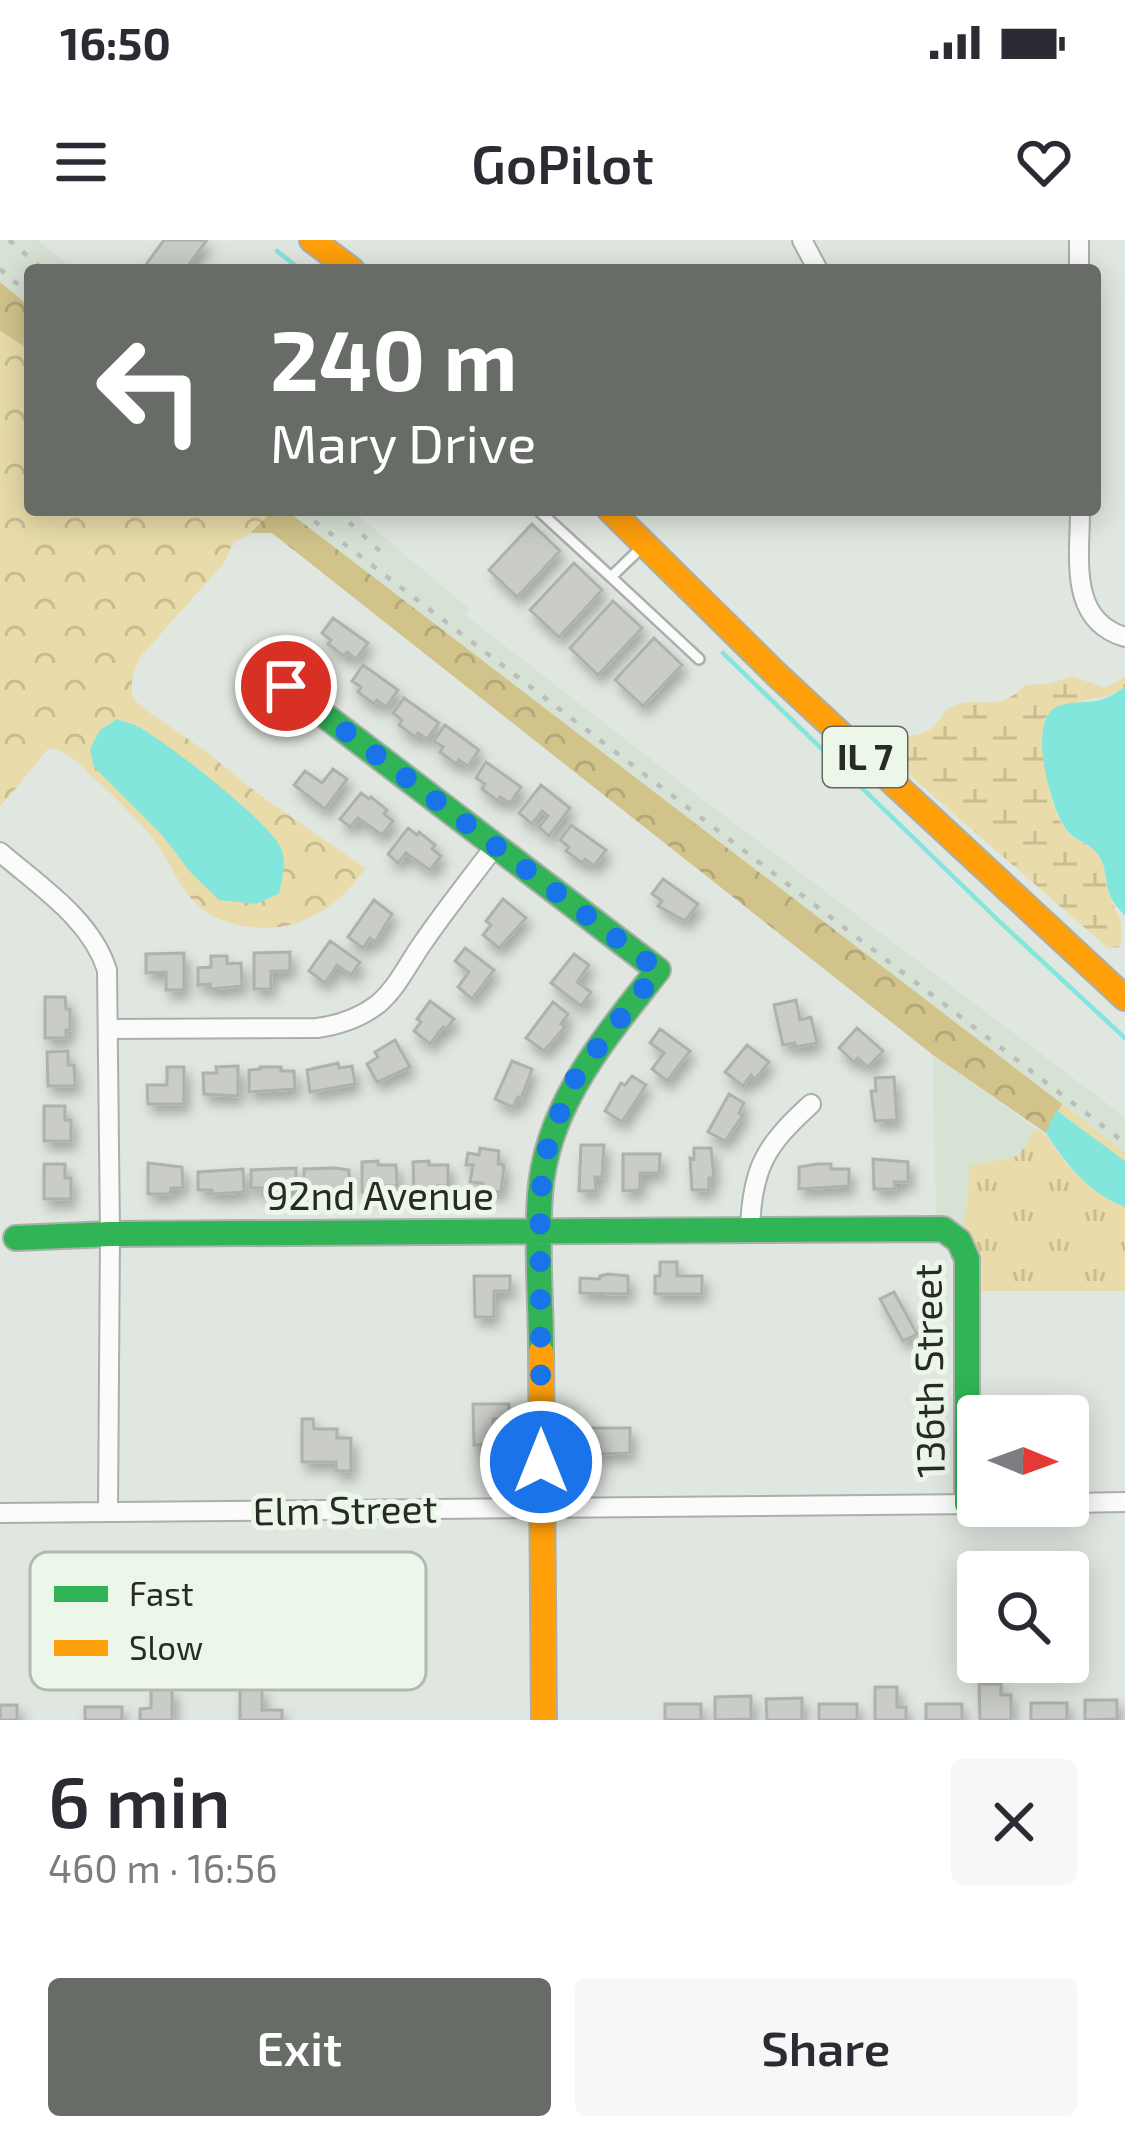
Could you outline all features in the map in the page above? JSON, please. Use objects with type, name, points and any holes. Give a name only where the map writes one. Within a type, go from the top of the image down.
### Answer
[{"type":"street","points":[[312,240],[344,264]]},
{"type":"street","name":"IL 7","points":[[616,516],[793,689],[1125,998]]},
{"type":"street","points":[[1080,516],[1086,606],[1095,622],[1125,637]]},
{"type":"street","points":[[286,686],[658,970],[585,1064],[560,1109],[543,1168],[544,1720]]},
{"type":"street","points":[[108,1029],[317,1028],[346,1022],[391,991],[495,846]]},
{"type":"street","points":[[0,852],[81,924],[107,970],[108,1512]]},
{"type":"street","points":[[751,1229],[752,1194],[762,1160],[772,1142],[811,1104]]},
{"type":"street","name":"92nd Avenue","points":[[16,1238],[936,1227],[958,1238]]},
{"type":"street","name":"136th Street","points":[[958,1238],[968,1271],[971,1395]]},
{"type":"street","points":[[1089,1503],[1125,1502]]},
{"type":"street","name":"Elm Street","points":[[0,1513],[957,1504]]},
{"type":"lane","points":[[545,516],[699,659]]},
{"type":"lane","points":[[611,577],[645,544]]},
{"type":"shaded area","points":[[0,240],[38,240],[66,264],[24,264],[24,302],[0,282]]},
{"type":"shaded area","points":[[294,516],[359,516],[469,609],[465,615],[1125,1117],[1125,1153]]},
{"type":"shaded area","points":[[933,1055],[1036,1129],[1018,1156],[969,1166],[963,1225],[936,1217]]},
{"type":"green space","points":[[0,282],[24,302],[24,346],[0,331]]},
{"type":"green space","points":[[0,331],[24,346],[24,516],[267,516],[233,543],[224,563],[140,657],[132,677],[132,695],[261,796],[365,868],[350,888],[320,912],[297,923],[257,928],[230,923],[195,903],[138,821],[68,755],[49,748],[0,807]]},
{"type":"green space","points":[[267,516],[294,516],[1062,1104],[1046,1133],[933,1055],[272,533],[250,533]]},
{"type":"green space","points":[[1072,676],[1105,688],[1125,677],[1125,687],[1118,691],[1070,704],[1045,718],[1042,743],[1059,819],[1102,862],[1121,925],[1120,947],[1108,948],[913,778],[902,759],[904,738],[929,730],[951,707],[1005,700],[1025,685]]},
{"type":"green space","points":[[1062,1104],[1125,1153],[1125,1161],[1056,1110]]},
{"type":"green space","points":[[1036,1129],[1082,1180],[1125,1207],[1125,1291],[979,1291],[974,1244],[963,1225],[969,1166],[1018,1156]]},
{"type":"water","points":[[1125,687],[1125,916],[1110,896],[1099,856],[1067,831],[1059,815],[1042,748],[1046,719],[1053,709],[1103,699]]},
{"type":"water","points":[[117,719],[149,733],[190,763],[273,836],[284,859],[279,894],[256,904],[219,900],[191,873],[162,835],[94,767],[90,749],[100,730]]},
{"type":"water","points":[[1056,1110],[1125,1161],[1125,1207],[1090,1186],[1053,1144],[1046,1133]]},
{"type":"building","points":[[164,240],[207,240],[189,264],[146,264]]},
{"type":"building","points":[[532,524],[560,551],[517,597],[489,570]]},
{"type":"building","points":[[574,563],[602,590],[559,637],[530,610]]},
{"type":"building","points":[[613,601],[642,628],[598,675],[570,648]]},
{"type":"building","points":[[333,618],[368,643],[356,659],[328,644],[331,640],[322,633]]},
{"type":"building","points":[[654,638],[682,665],[643,706],[615,680]]},
{"type":"building","points":[[363,665],[398,690],[386,707],[358,692],[361,687],[352,681]]},
{"type":"building","points":[[404,698],[439,723],[427,739],[399,725],[402,720],[393,713]]},
{"type":"building","points":[[445,725],[479,750],[468,766],[440,752],[443,747],[434,741]]},
{"type":"building","points":[[486,762],[521,787],[510,803],[482,789],[485,784],[476,778]]},
{"type":"building","points":[[333,769],[347,779],[325,809],[294,785],[305,771],[322,783]]},
{"type":"building","points":[[541,785],[570,808],[549,836],[539,827],[548,816],[542,811],[532,824],[519,813]]},
{"type":"building","points":[[361,793],[387,810],[384,814],[393,821],[382,835],[358,818],[350,827],[340,819]]},
{"type":"building","points":[[571,825],[606,850],[594,866],[566,851],[569,847],[560,840]]},
{"type":"building","points":[[408,828],[435,845],[432,849],[441,856],[430,870],[406,853],[398,863],[388,854]]},
{"type":"building","points":[[663,879],[698,904],[685,921],[658,906],[662,901],[652,894]]},
{"type":"building","points":[[503,899],[526,918],[499,948],[483,935],[491,925],[486,921]]},
{"type":"building","points":[[374,900],[392,914],[375,942],[370,938],[363,948],[348,937]]},
{"type":"building","points":[[330,941],[360,962],[351,975],[337,965],[325,983],[309,971]]},
{"type":"building","points":[[465,948],[494,970],[472,999],[458,987],[469,972],[455,961]]},
{"type":"building","points":[[290,952],[290,971],[271,971],[271,989],[254,989],[254,953]]},
{"type":"building","points":[[184,953],[184,990],[166,990],[166,972],[146,973],[146,954]]},
{"type":"building","points":[[574,954],[589,965],[577,982],[591,992],[581,1006],[551,983]]},
{"type":"building","points":[[211,956],[227,956],[227,964],[241,963],[242,986],[211,989],[210,984],[198,985],[198,968],[211,967]]},
{"type":"building","points":[[45,997],[65,997],[66,1009],[70,1009],[66,1038],[45,1038]]},
{"type":"building","points":[[796,1000],[800,1020],[811,1017],[817,1043],[783,1045],[774,1005]]},
{"type":"building","points":[[430,1001],[454,1019],[430,1044],[414,1031]]},
{"type":"building","points":[[553,1002],[568,1014],[561,1024],[565,1027],[544,1051],[526,1038]]},
{"type":"building","points":[[857,1028],[883,1051],[868,1067],[839,1048]]},
{"type":"building","points":[[660,1029],[690,1051],[667,1081],[652,1069],[664,1053],[650,1043]]},
{"type":"building","points":[[395,1040],[410,1067],[377,1082],[367,1064],[378,1057],[375,1052]]},
{"type":"building","points":[[747,1045],[769,1062],[743,1086],[725,1072]]},
{"type":"building","points":[[68,1051],[75,1086],[48,1086],[47,1052]]},
{"type":"building","points":[[512,1061],[532,1069],[513,1107],[495,1099]]},
{"type":"building","points":[[338,1063],[339,1068],[352,1066],[355,1084],[310,1092],[307,1070]]},
{"type":"building","points":[[238,1066],[238,1096],[204,1094],[203,1073]]},
{"type":"building","points":[[167,1067],[184,1067],[184,1104],[148,1104],[147,1085],[167,1085]]},
{"type":"building","points":[[249,1070],[294,1071],[295,1089],[249,1092]]},
{"type":"building","points":[[632,1076],[646,1085],[622,1122],[605,1111],[621,1083],[625,1085]]},
{"type":"building","points":[[894,1077],[897,1120],[875,1121],[871,1091],[876,1091],[875,1078]]},
{"type":"building","points":[[729,1094],[744,1103],[739,1113],[743,1115],[725,1141],[708,1132]]},
{"type":"building","points":[[44,1106],[65,1106],[71,1141],[44,1141]]},
{"type":"building","points":[[581,1145],[604,1145],[596,1191],[579,1191]]},
{"type":"building","points":[[480,1148],[499,1151],[498,1164],[504,1165],[501,1192],[482,1190],[483,1183],[470,1182],[473,1165],[466,1165],[468,1153],[479,1155]]},
{"type":"building","points":[[694,1148],[711,1148],[714,1178],[709,1178],[709,1190],[692,1190]]},
{"type":"building","points":[[623,1154],[660,1154],[659,1173],[640,1173],[640,1190],[623,1191]]},
{"type":"building","points":[[873,1159],[908,1162],[908,1182],[894,1182],[895,1189],[874,1189]]},
{"type":"building","points":[[378,1161],[378,1165],[396,1165],[397,1186],[384,1186],[384,1192],[362,1192],[362,1162]]},
{"type":"building","points":[[429,1161],[429,1165],[448,1165],[448,1186],[414,1193],[413,1162]]},
{"type":"building","points":[[148,1163],[182,1167],[183,1188],[171,1188],[170,1194],[148,1194]]},
{"type":"building","points":[[44,1164],[65,1164],[71,1199],[44,1199]]},
{"type":"building","points":[[817,1164],[849,1169],[849,1186],[799,1189],[799,1167]]},
{"type":"building","points":[[296,1168],[296,1190],[265,1193],[264,1188],[251,1188],[251,1170]]},
{"type":"building","points":[[243,1169],[244,1192],[198,1190],[198,1172]]},
{"type":"building","points":[[304,1169],[349,1170],[349,1188],[336,1189],[336,1193],[304,1192]]},
{"type":"building","points":[[660,1262],[677,1262],[677,1276],[702,1276],[702,1294],[655,1294]]},
{"type":"building","points":[[608,1274],[628,1276],[628,1294],[580,1293],[580,1278],[600,1279]]},
{"type":"building","points":[[474,1276],[510,1276],[510,1291],[494,1291],[494,1317],[475,1317]]},
{"type":"building","points":[[894,1292],[917,1334],[903,1341],[880,1299]]},
{"type":"building","points":[[473,1404],[509,1404],[509,1419],[493,1419],[493,1444],[474,1445]]},
{"type":"building","points":[[302,1419],[313,1419],[314,1429],[337,1429],[337,1438],[351,1438],[351,1471],[336,1471],[336,1462],[302,1462]]},
{"type":"building","points":[[592,1428],[630,1428],[630,1453],[600,1454],[600,1448],[592,1448]]},
{"type":"building","points":[[979,1684],[1001,1684],[1001,1695],[1011,1695],[1011,1720],[980,1720]]},
{"type":"building","points":[[875,1687],[897,1687],[897,1707],[906,1707],[906,1720],[875,1720]]},
{"type":"building","points":[[151,1690],[172,1690],[172,1720],[140,1720],[140,1709],[151,1708]]},
{"type":"building","points":[[240,1690],[262,1690],[262,1710],[282,1710],[282,1720],[240,1720]]},
{"type":"building","points":[[751,1696],[751,1719],[715,1720],[715,1697]]},
{"type":"building","points":[[802,1698],[802,1720],[767,1720],[766,1699]]},
{"type":"building","points":[[1085,1700],[1117,1700],[1117,1719],[1085,1720]]},
{"type":"building","points":[[1031,1703],[1067,1703],[1067,1720],[1031,1720]]},
{"type":"building","points":[[665,1704],[701,1704],[701,1720],[665,1720]]},
{"type":"building","points":[[819,1704],[857,1704],[857,1720],[819,1720]]},
{"type":"building","points":[[926,1704],[962,1704],[962,1720],[926,1720]]},
{"type":"building","points":[[0,1705],[17,1705],[17,1720],[0,1720]]},
{"type":"building","points":[[85,1707],[122,1707],[122,1720],[85,1720]]},
{"type":"waterway","points":[[277,251],[293,264]]},
{"type":"waterway","points":[[723,653],[1125,1038]]},
{"type":"railway","points":[[9,240],[37,264]]},
{"type":"railway","points":[[0,269],[24,290]]},
{"type":"railway","points":[[308,516],[1125,1143]]},
{"type":"railway","points":[[342,516],[382,553]]},
{"type":"traffic: fast","points":[[286,686],[658,970],[581,1074],[554,1131],[540,1195],[541,1352]]},
{"type":"traffic: fast","points":[[16,1238],[943,1229],[959,1241],[967,1259],[967,1395]]},
{"type":"traffic: slow","points":[[312,240],[344,264]]},
{"type":"traffic: slow","points":[[616,516],[776,674],[1125,998]]},
{"type":"traffic: slow","points":[[541,1352],[544,1720]]},
{"type":"route","points":[[286,686],[658,970],[573,1082],[549,1139],[540,1196],[541,1462]]}]
